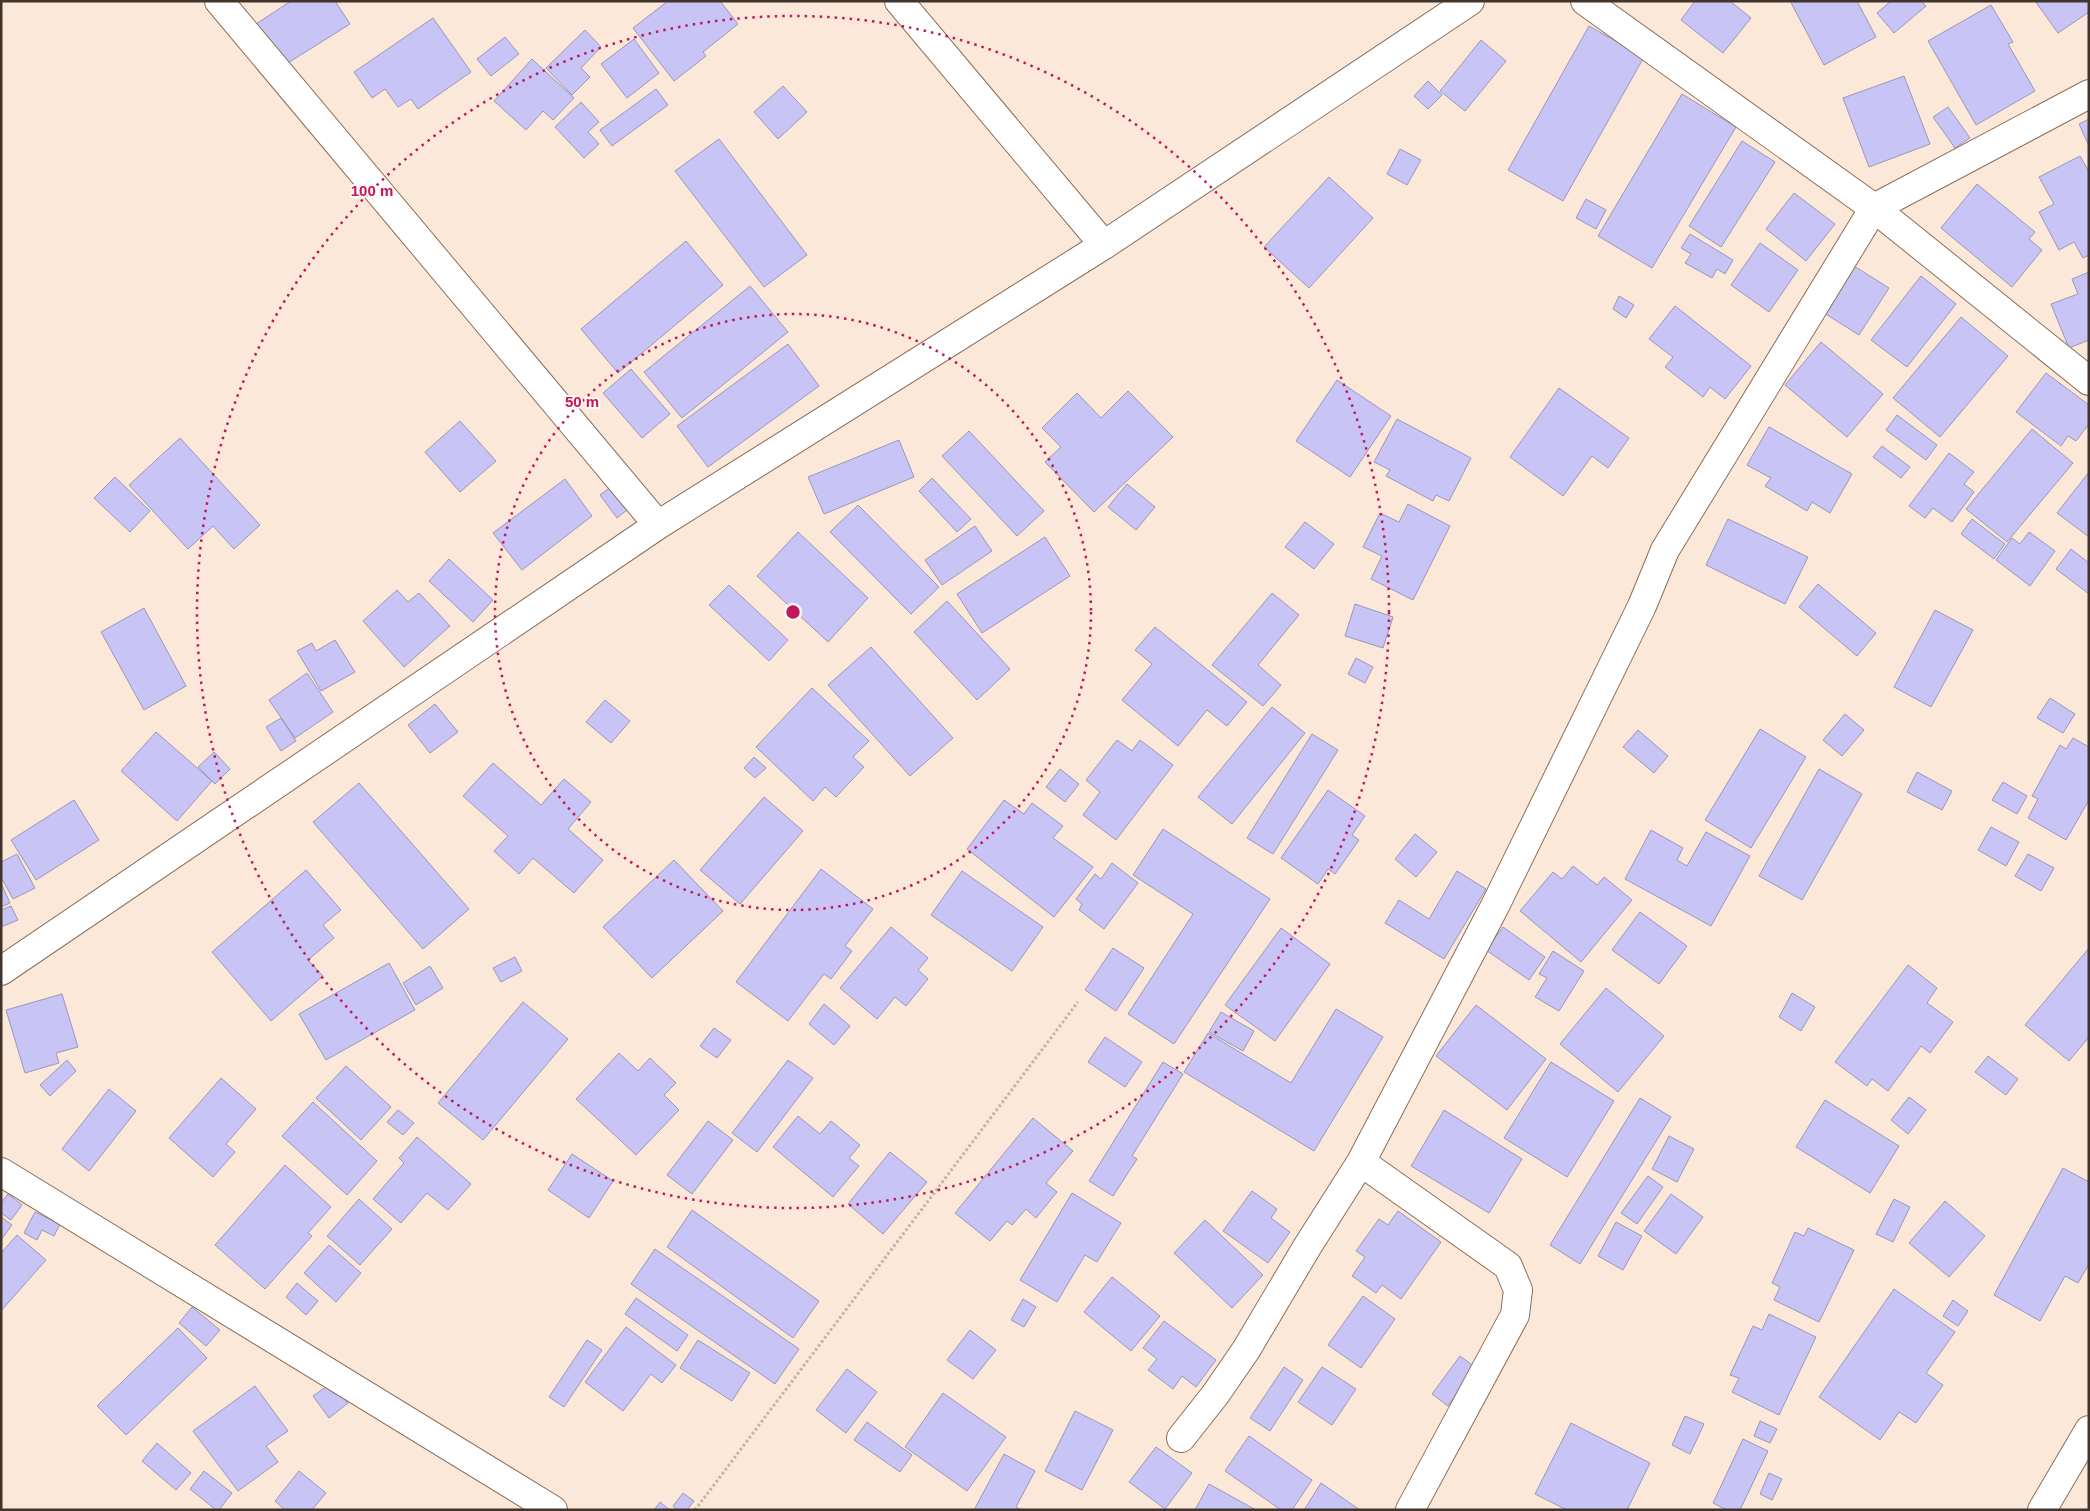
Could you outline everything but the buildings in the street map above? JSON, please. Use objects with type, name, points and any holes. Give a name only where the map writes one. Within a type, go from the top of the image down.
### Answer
[{"type":"street","points":[[219,1],[658,525]]},
{"type":"street","points":[[899,1],[1104,245]]},
{"type":"street","points":[[1,971],[658,525],[1104,245],[1470,1]]},
{"type":"street","points":[[1584,1],[1874,208],[2089,381]]},
{"type":"street","points":[[1181,1438],[1215,1395],[1246,1350],[1307,1247],[1362,1162],[1499,898],[1642,606],[1665,550],[1874,208],[2089,94]]},
{"type":"street","points":[[1362,1162],[1508,1266],[1518,1290],[1515,1315],[1410,1510]]},
{"type":"street","points":[[1,1172],[554,1510]]},
{"type":"street","points":[[2042,1510],[2089,1430]]},
{"type":"path","points":[[695,1510],[1078,1002]]}]
